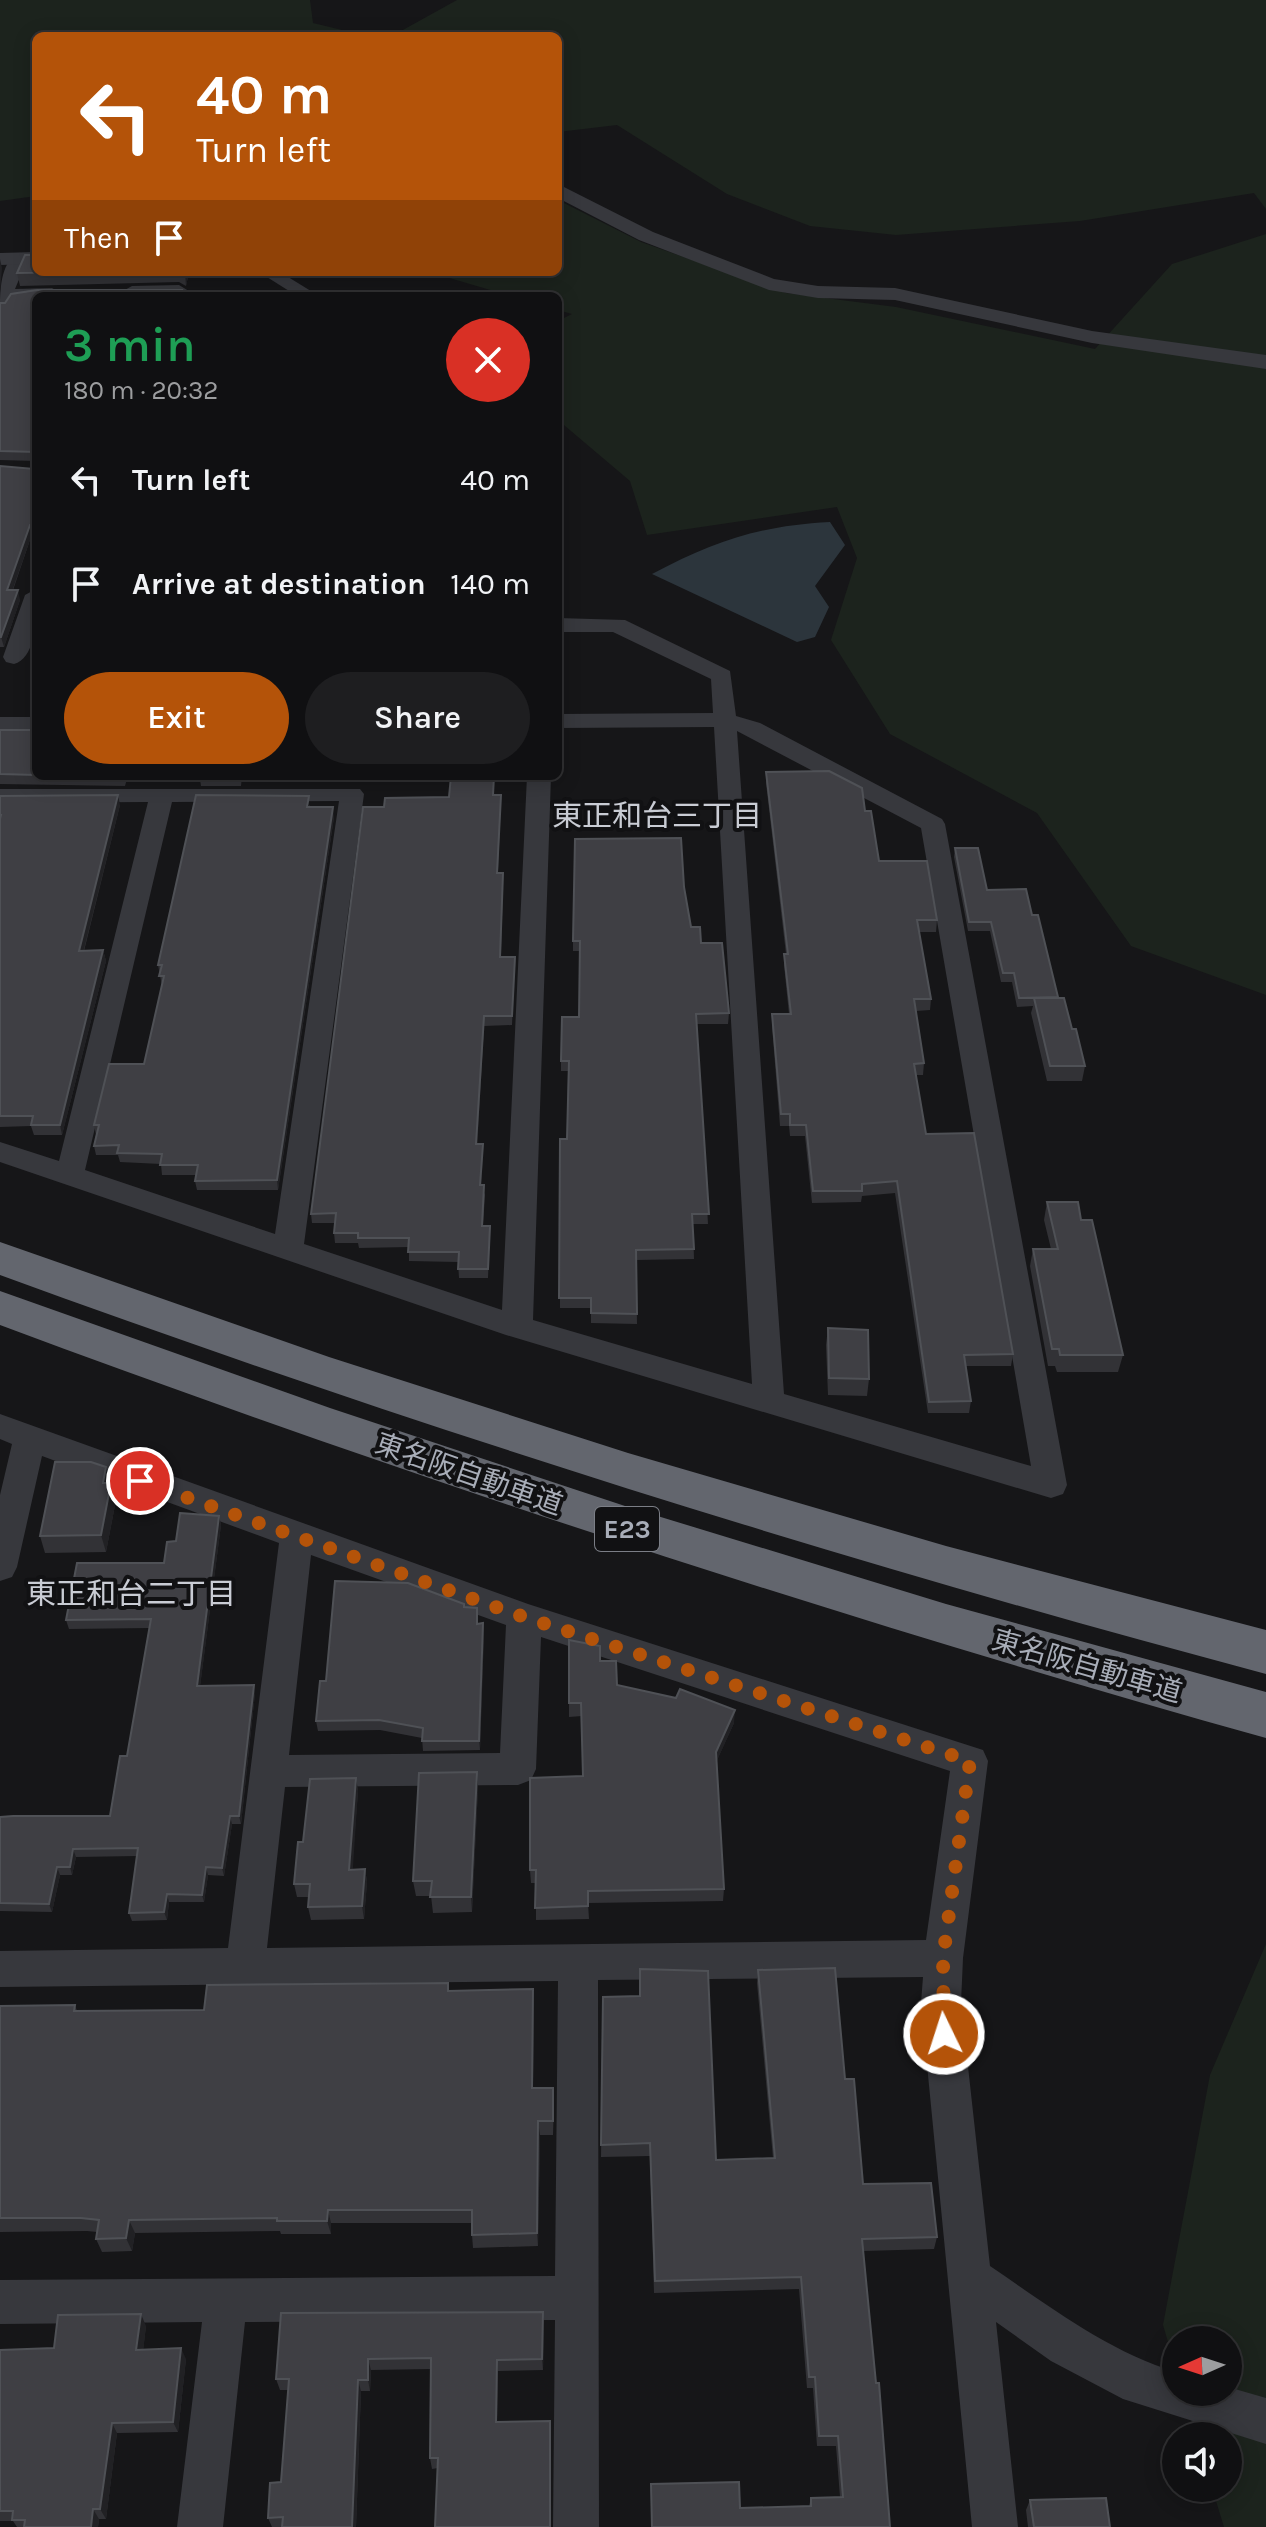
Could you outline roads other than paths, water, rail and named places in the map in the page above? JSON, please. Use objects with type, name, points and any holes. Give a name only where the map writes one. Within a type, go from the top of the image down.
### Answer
[{"type":"highway","name":"東名阪自動車道","points":[[0,1258],[191,1328],[642,1477],[1071,1603],[1266,1652]]},
{"type":"highway","name":"東名阪自動車道","points":[[0,1307],[163,1368],[625,1528],[1053,1658],[1266,1715]]},
{"type":"street","points":[[562,192],[646,236],[769,284],[818,292],[895,294],[1092,337],[1266,362]]},
{"type":"street","points":[[19,258],[2,298],[32,296]]},
{"type":"street","points":[[275,276],[303,292]]},
{"type":"street","points":[[154,292],[182,292]]},
{"type":"street","points":[[17,657],[32,608]]},
{"type":"street","points":[[562,625],[617,625],[722,676],[769,1403]]},
{"type":"street","points":[[0,1152],[69,1178],[517,1327],[1051,1485],[933,824],[752,728],[725,720],[562,721]]},
{"type":"street","points":[[0,724],[32,724]]},
{"type":"street","points":[[517,1327],[539,780]]},
{"type":"street","points":[[0,796],[162,795],[285,785],[352,794],[288,1250]]},
{"type":"street","points":[[69,1178],[162,795]]},
{"type":"street","points":[[0,1567],[15,1431],[112,1470],[524,1617],[970,1761],[943,1958],[941,2003],[995,2527]]},
{"type":"street","points":[[245,1965],[297,1535]]},
{"type":"street","points":[[269,1771],[518,1769],[524,1617]]},
{"type":"street","points":[[0,1969],[943,1958]]},
{"type":"street","points":[[576,2527],[578,1963]]},
{"type":"street","points":[[967,2276],[1067,2345],[1139,2383],[1266,2421]]},
{"type":"street","points":[[0,2302],[578,2298]]},
{"type":"street","points":[[200,2527],[226,2300]]},
{"type":"district","name":"東正和台三丁目","points":[[657,816]]},
{"type":"district","name":"東正和台二丁目","points":[[131,1594]]}]
